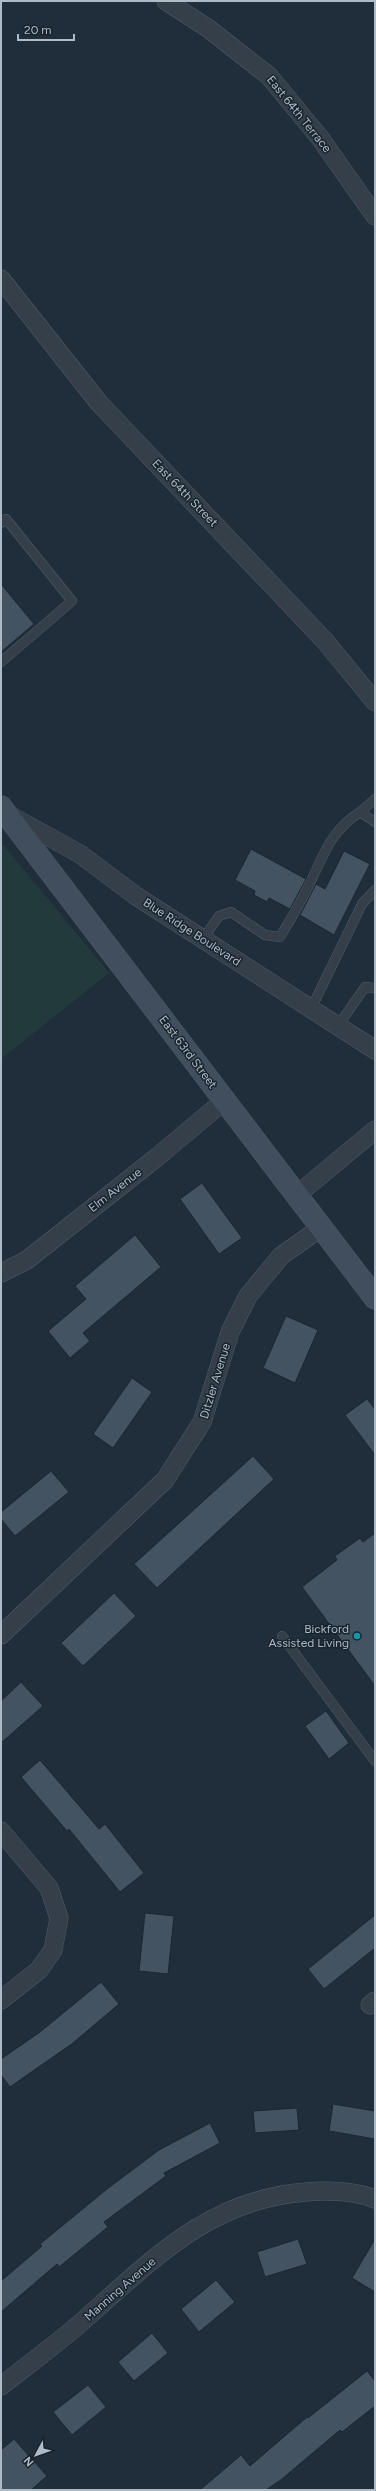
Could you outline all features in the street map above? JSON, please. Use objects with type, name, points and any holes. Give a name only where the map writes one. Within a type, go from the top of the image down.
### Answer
[{"type":"main road","name":"East 63rd Street","points":[[4,811],[298,1194],[375,1298]]},
{"type":"street","name":"East 64th Terrace","points":[[166,1],[208,28],[269,76],[320,138],[375,216]]},
{"type":"street","name":"East 64th Street","points":[[1,279],[99,403],[326,641],[375,702]]},
{"type":"street","name":"Blue Ridge Boulevard","points":[[4,811],[80,854],[136,896],[375,1050]]},
{"type":"street","name":"Elm Avenue","points":[[1,1273],[33,1255],[156,1158],[225,1100]]},
{"type":"street","points":[[298,1194],[375,1130]]},
{"type":"street","name":"Ditzler Avenue","points":[[1,1635],[165,1480],[202,1422],[230,1332],[248,1296],[281,1256],[322,1227]]},
{"type":"street","points":[[1,1831],[49,1888],[59,1918],[53,1950],[39,1970],[1,2000]]},
{"type":"street","name":"Manning Avenue","points":[[1,2386],[83,2321],[142,2267],[201,2225],[234,2207],[278,2194],[323,2190],[375,2199]]},
{"type":"lane","points":[[1,523],[6,519],[72,601],[1,662]]},
{"type":"lane","points":[[203,939],[219,916],[231,912],[265,934],[280,937],[311,881],[327,845],[345,822],[375,799]]},
{"type":"lane","points":[[360,812],[375,822]]},
{"type":"lane","points":[[311,1009],[362,904],[375,890]]},
{"type":"lane","points":[[338,1026],[365,987],[375,988]]},
{"type":"lane","points":[[282,1636],[375,1761]]},
{"type":"green space","points":[[1,842],[109,973],[1,1059]]},
{"type":"building","points":[[1,584],[34,624],[1,652]]},
{"type":"building","points":[[251,849],[306,879],[290,909],[269,898],[267,902],[254,895],[255,891],[235,880]]},
{"type":"building","points":[[344,851],[370,864],[334,935],[300,915],[316,884],[325,889]]},
{"type":"building","points":[[202,1183],[242,1238],[219,1254],[180,1199]]},
{"type":"building","points":[[135,1235],[161,1267],[83,1333],[90,1341],[70,1358],[48,1331],[86,1299],[75,1286]]},
{"type":"building","points":[[286,1316],[318,1330],[295,1383],[263,1368]]},
{"type":"building","points":[[132,1378],[152,1392],[113,1448],[93,1434]]},
{"type":"building","points":[[367,1399],[375,1409],[375,1455],[345,1415]]},
{"type":"building","points":[[253,1456],[274,1479],[157,1588],[134,1564]]},
{"type":"building","points":[[51,1471],[69,1492],[15,1536],[1,1519],[1,1512]]},
{"type":"building","name":"Bickford Assisted Living","points":[[375,1533],[375,1686],[302,1587],[337,1560],[335,1556],[360,1538],[363,1542]]},
{"type":"building","points":[[114,1593],[136,1616],[83,1666],[61,1643]]},
{"type":"building","points":[[21,1682],[43,1706],[1,1743],[1,1701]]},
{"type":"building","points":[[326,1711],[349,1743],[329,1759],[305,1726]]},
{"type":"building","points":[[40,1760],[99,1829],[105,1824],[144,1873],[120,1892],[69,1829],[67,1831],[21,1777]]},
{"type":"building","points":[[145,1913],[174,1916],[168,1974],[139,1971]]},
{"type":"building","points":[[375,1915],[375,1948],[324,1989],[308,1969]]},
{"type":"building","points":[[101,1982],[119,2004],[73,2043],[10,2087],[1,2075],[1,2059],[40,2032]]},
{"type":"building","points":[[333,2104],[375,2111],[375,2139],[329,2131]]},
{"type":"building","points":[[297,2108],[299,2130],[255,2133],[253,2111]]},
{"type":"building","points":[[210,2123],[220,2143],[164,2173],[166,2176],[104,2222],[108,2227],[59,2267],[57,2264],[1,2312],[1,2281],[42,2246],[40,2244],[107,2189],[159,2150]]},
{"type":"building","points":[[298,2239],[307,2264],[265,2277],[257,2252]]},
{"type":"building","points":[[375,2239],[375,2292],[352,2278]]},
{"type":"building","points":[[216,2280],[235,2302],[199,2332],[181,2309]]},
{"type":"building","points":[[152,2333],[168,2353],[134,2381],[118,2362]]},
{"type":"building","points":[[367,2371],[375,2381],[375,2406],[342,2432],[340,2430],[282,2479],[266,2490],[200,2490],[241,2455],[250,2466],[307,2417],[308,2418]]},
{"type":"building","points":[[88,2385],[106,2407],[72,2435],[53,2412]]},
{"type":"building","points":[[14,2439],[47,2476],[31,2490],[1,2490],[1,2450]]},
{"type":"place","name":"Bickford Assisted Living","points":[[357,1636]]}]
